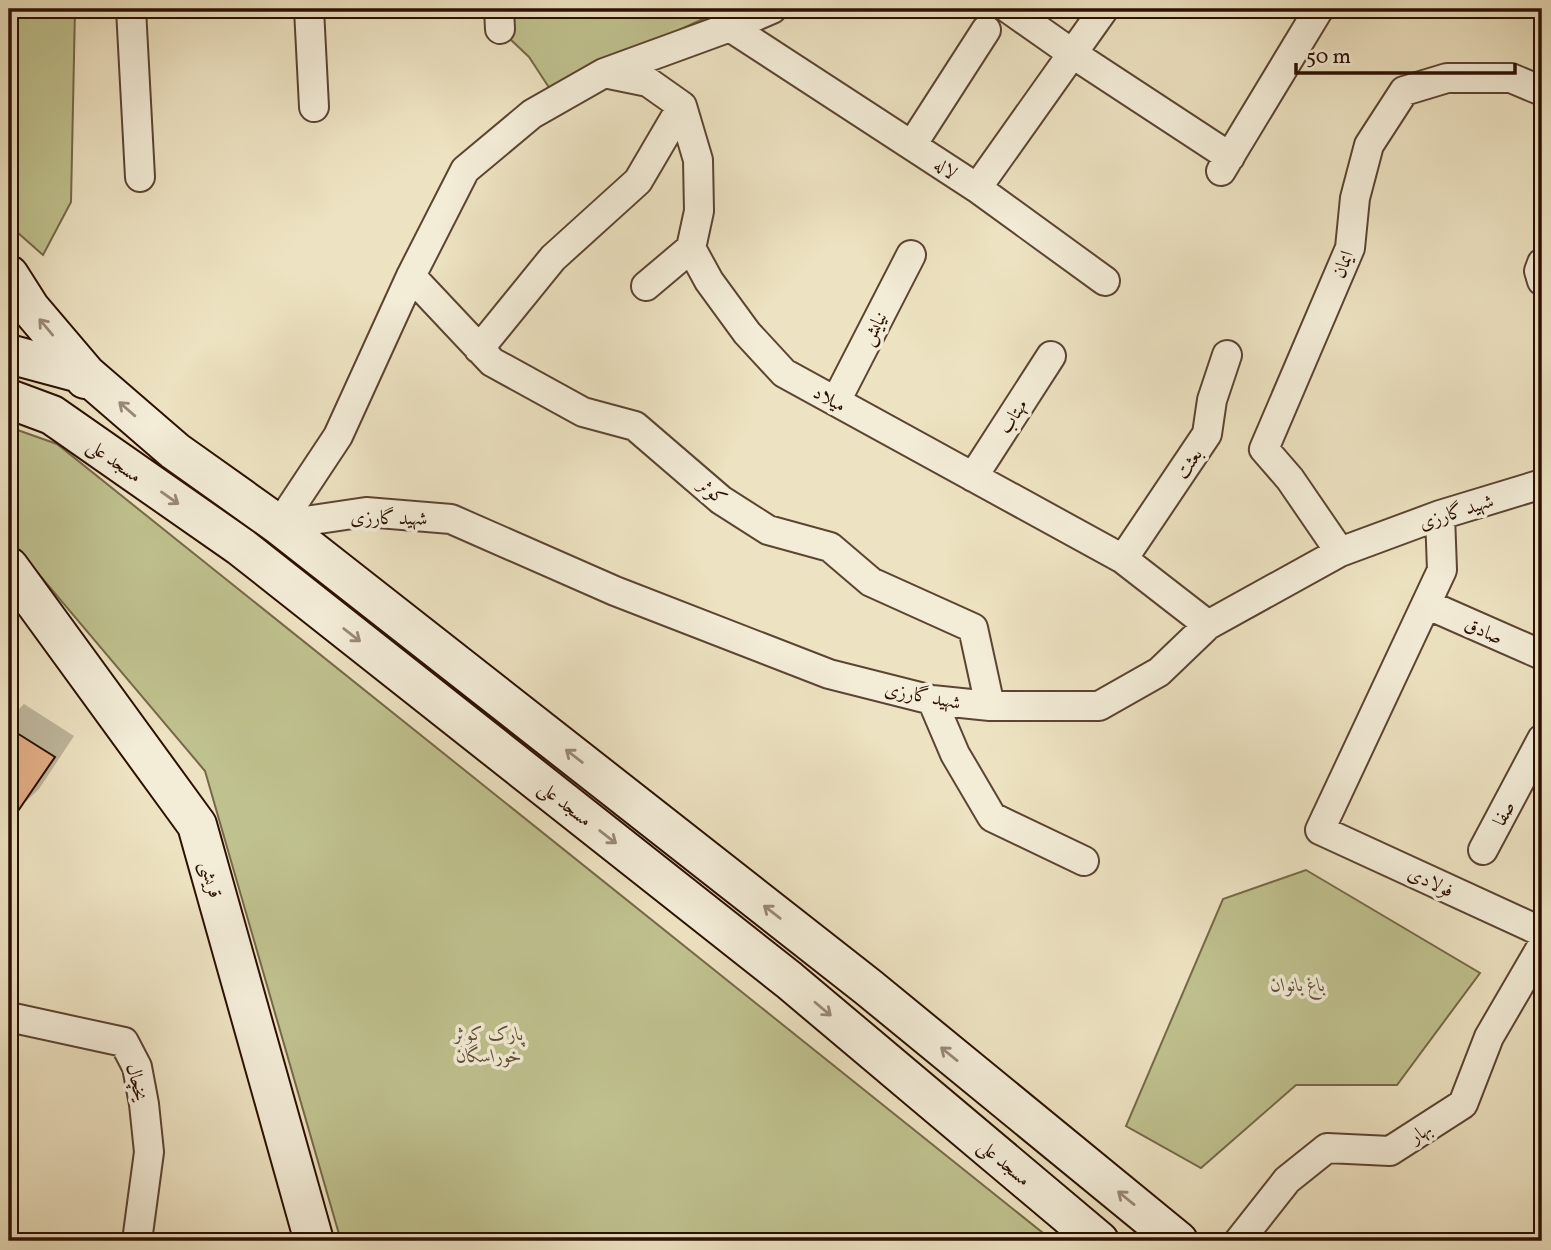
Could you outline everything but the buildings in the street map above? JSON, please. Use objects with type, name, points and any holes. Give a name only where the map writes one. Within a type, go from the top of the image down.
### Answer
[{"type":"main road","points":[[9,275],[30,308],[87,375],[175,451],[279,525],[514,708],[868,987],[1178,1241]]},
{"type":"main road","points":[[9,354],[87,375]]},
{"type":"main road","points":[[65,425],[87,375]]},
{"type":"main road","name":"مسجد علی","points":[[9,399],[52,415],[241,547],[789,981],[1099,1241]]},
{"type":"main road","name":"قریشی","points":[[9,567],[197,825],[314,1241]]},
{"type":"main road","points":[[789,981],[813,945]]},
{"type":"street","points":[[131,9],[140,177]]},
{"type":"street","points":[[309,9],[314,107]]},
{"type":"street","points":[[279,525],[338,436],[411,276],[465,170],[532,114],[604,73],[772,9]]},
{"type":"street","points":[[1009,9],[1226,164],[1319,9]]},
{"type":"street","name":"لاله","points":[[730,27],[977,188],[1104,9]]},
{"type":"street","points":[[912,145],[986,30]]},
{"type":"street","points":[[604,73],[648,82],[682,106],[698,160],[699,211],[691,248],[646,286]]},
{"type":"street","name":"ایمان","points":[[1340,552],[1290,479],[1264,449],[1350,248],[1355,198],[1370,145],[1404,91],[1447,78],[1511,78],[1542,91]]},
{"type":"street","points":[[479,348],[554,258],[638,181],[682,106]]},
{"type":"street","points":[[977,188],[1105,281]]},
{"type":"street","name":"میلاد","points":[[691,248],[709,281],[740,323],[784,373],[1123,559],[1208,625]]},
{"type":"street","name":"نیایش","points":[[836,401],[911,256]]},
{"type":"street","points":[[1542,263],[1539,271],[1542,281]]},
{"type":"street","name":"کوثر","points":[[411,276],[492,362],[583,412],[635,426],[721,500],[768,530],[830,547],[871,582],[973,628],[990,706]]},
{"type":"street","name":"بعثت","points":[[1123,559],[1207,434],[1212,400],[1227,355]]},
{"type":"street","name":"مهتاب","points":[[973,477],[1051,356]]},
{"type":"street","name":"شهید گارزی","points":[[279,525],[366,512],[451,519],[615,591],[830,674],[932,699],[990,706],[1099,706],[1159,672],[1208,625],[1340,552],[1440,515],[1542,483]]},
{"type":"street","points":[[1426,604],[1441,570],[1440,515]]},
{"type":"street","name":"صادق","points":[[1426,604],[1542,655]]},
{"type":"street","name":"فولادی","points":[[1426,604],[1320,830],[1542,932]]},
{"type":"street","points":[[932,699],[955,754],[992,817],[1084,861]]},
{"type":"street","name":"صفا","points":[[1483,850],[1542,739]]},
{"type":"street","name":"بهار","points":[[1239,1241],[1287,1180],[1327,1148],[1390,1151],[1463,1104],[1489,1037],[1542,946]]},
{"type":"street","name":"یخچال","points":[[9,1017],[124,1042],[137,1067],[149,1152],[137,1241]]},
{"type":"green space","points":[[9,9],[75,9],[71,202],[43,255],[9,225]]},
{"type":"green space","points":[[507,9],[725,9],[550,89],[529,57],[508,37]]},
{"type":"green space","name":"پارک کوثر خوراسگان","points":[[9,427],[57,444],[1053,1241],[341,1241],[205,771],[9,539]]},
{"type":"green space","name":"باغ بانوان","points":[[1306,870],[1480,973],[1397,1085],[1296,1085],[1201,1168],[1126,1126],[1223,899]]}]
